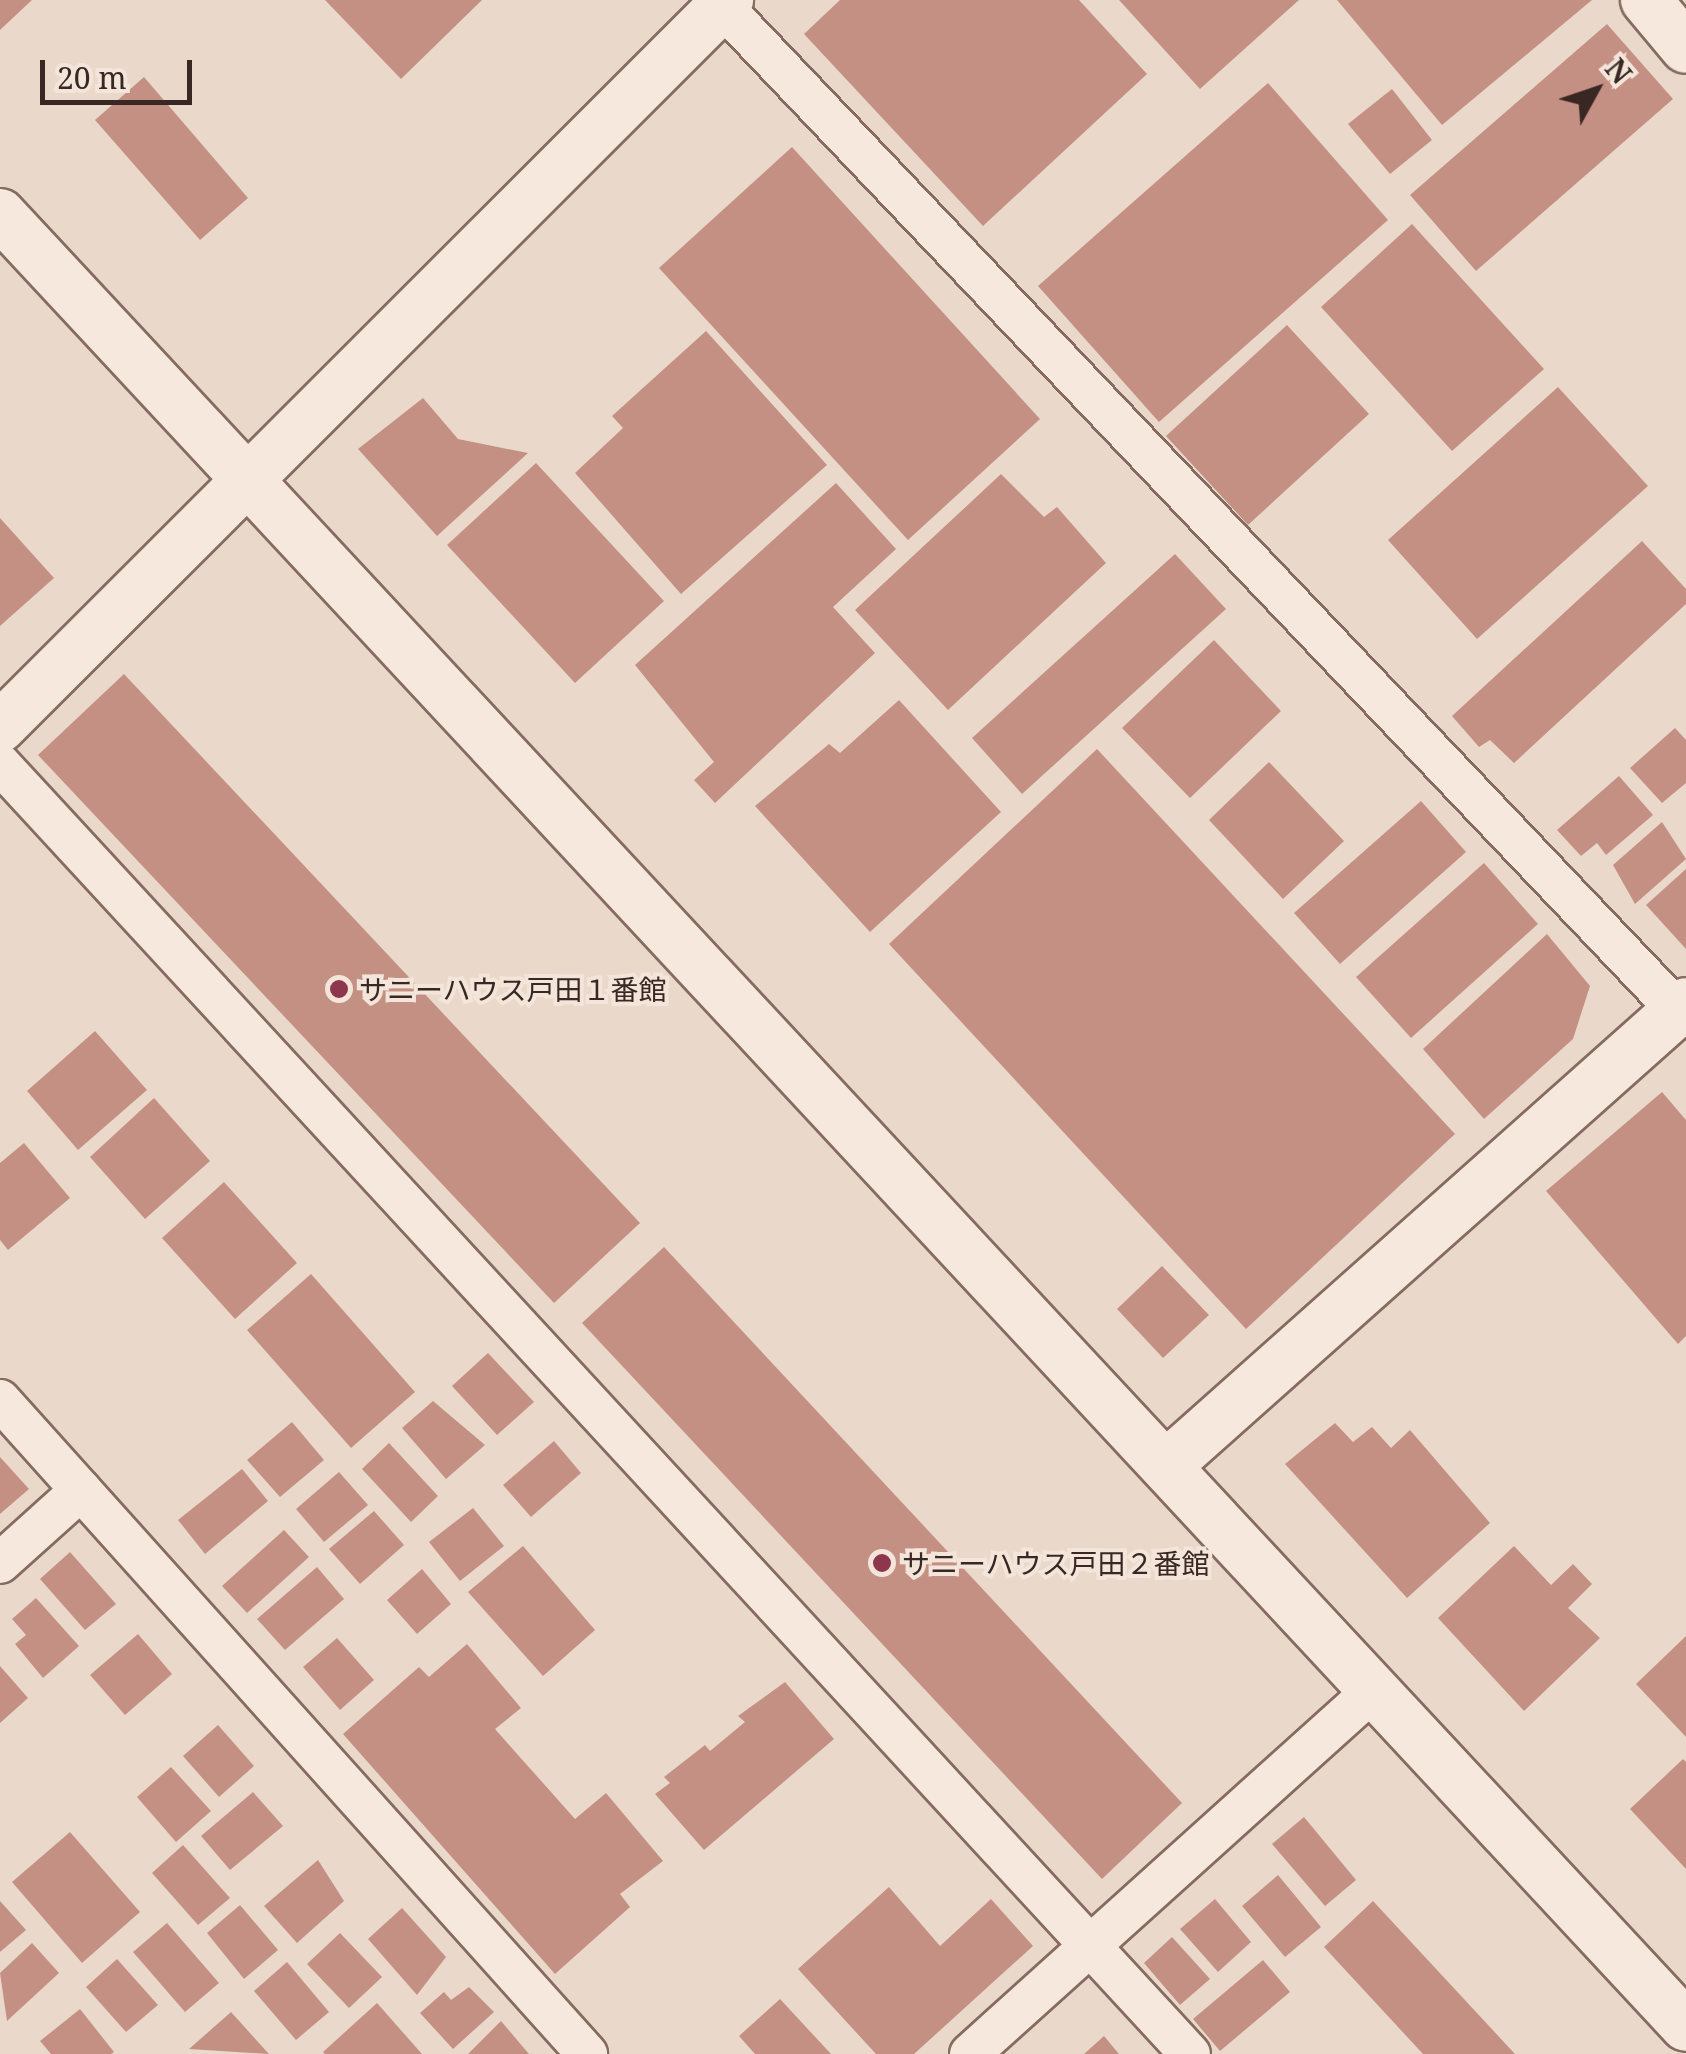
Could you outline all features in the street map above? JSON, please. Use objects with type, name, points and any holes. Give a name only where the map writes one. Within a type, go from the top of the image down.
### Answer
[{"type":"street","points":[[1646,0],[1686,48]]},
{"type":"street","points":[[0,726],[254,482],[725,3],[1682,1007],[1168,1464]]},
{"type":"street","points":[[0,214],[1168,1464],[1686,2026]]},
{"type":"street","points":[[0,764],[1094,1942],[1190,2054]]},
{"type":"street","points":[[0,1400],[581,2052]]},
{"type":"street","points":[[0,1563],[81,1490]]},
{"type":"street","points":[[970,2054],[1376,1688]]},
{"type":"building","points":[[0,0],[32,0],[0,30]]},
{"type":"building","points":[[325,0],[482,0],[401,79]]},
{"type":"building","points":[[840,0],[1079,0],[1147,74],[983,226],[804,34]]},
{"type":"building","points":[[1119,0],[1299,0],[1200,89]]},
{"type":"building","points":[[1337,0],[1592,0],[1442,125]]},
{"type":"building","points":[[1607,24],[1673,99],[1476,271],[1410,195]]},
{"type":"building","points":[[144,77],[248,198],[200,240],[95,120]]},
{"type":"building","points":[[1268,83],[1388,220],[1159,422],[1038,286]]},
{"type":"building","points":[[1392,89],[1432,140],[1390,174],[1348,124]]},
{"type":"building","points":[[792,147],[1040,419],[908,540],[659,268]]},
{"type":"building","points":[[1412,224],[1544,369],[1452,451],[1321,307]]},
{"type":"building","points":[[1287,325],[1369,414],[1248,525],[1166,436]]},
{"type":"building","points":[[706,331],[827,465],[681,594],[575,473],[623,428],[612,416]]},
{"type":"building","points":[[1558,387],[1648,486],[1477,639],[1388,540]]},
{"type":"building","points":[[423,398],[458,439],[528,453],[437,536],[358,449]]},
{"type":"building","points":[[536,463],[664,601],[575,683],[447,545]]},
{"type":"building","points":[[1001,474],[1044,517],[1057,507],[1106,563],[948,710],[855,610]]},
{"type":"building","points":[[836,483],[896,549],[833,607],[875,653],[715,803],[694,780],[714,762],[635,665]]},
{"type":"building","points":[[0,518],[54,578],[0,626]]},
{"type":"building","points":[[1642,541],[1686,589],[1686,604],[1514,763],[1490,740],[1479,747],[1452,716]]},
{"type":"building","points":[[1175,554],[1226,609],[1022,794],[972,738]]},
{"type":"building","points":[[1214,640],[1281,711],[1190,798],[1122,728]]},
{"type":"building","name":"サニーハウス戸田１番館","points":[[124,674],[640,1223],[554,1303],[38,755]]},
{"type":"building","points":[[899,700],[1001,812],[870,932],[755,806],[829,744],[840,753]]},
{"type":"building","points":[[1675,728],[1686,740],[1686,783],[1662,803],[1630,768]]},
{"type":"building","points":[[1097,749],[1455,1134],[1246,1329],[889,944]]},
{"type":"building","points":[[1269,762],[1344,841],[1283,899],[1209,820]]},
{"type":"building","points":[[1619,776],[1653,815],[1606,855],[1597,843],[1581,856],[1557,830]]},
{"type":"building","points":[[1421,801],[1466,852],[1340,964],[1294,913]]},
{"type":"building","points":[[1662,822],[1686,859],[1635,904],[1613,865]]},
{"type":"building","points":[[1484,863],[1538,924],[1411,1038],[1356,977]]},
{"type":"building","points":[[1686,869],[1686,949],[1646,905]]},
{"type":"building","points":[[1547,934],[1590,986],[1573,1039],[1484,1119],[1423,1049]]},
{"type":"building","points":[[95,1031],[147,1090],[78,1150],[27,1091]]},
{"type":"building","points":[[1662,1092],[1686,1120],[1686,1336],[1678,1344],[1546,1191]]},
{"type":"building","points":[[154,1098],[210,1161],[145,1219],[90,1157]]},
{"type":"building","points":[[24,1143],[70,1198],[8,1250],[0,1240],[0,1163]]},
{"type":"building","points":[[224,1182],[297,1263],[235,1319],[162,1238]]},
{"type":"building","name":"サニーハウス戸田２番館","points":[[664,1247],[1182,1803],[1102,1879],[582,1323]]},
{"type":"building","points":[[1162,1266],[1209,1315],[1163,1358],[1117,1309]]},
{"type":"building","points":[[311,1274],[415,1392],[351,1448],[247,1330]]},
{"type":"building","points":[[488,1353],[534,1402],[497,1435],[452,1386]]},
{"type":"building","points":[[433,1401],[485,1445],[446,1479],[402,1428]]},
{"type":"building","points":[[292,1422],[324,1460],[280,1497],[247,1460]]},
{"type":"building","points":[[1335,1423],[1353,1442],[1372,1427],[1391,1448],[1410,1430],[1490,1523],[1407,1598],[1285,1464]]},
{"type":"building","points":[[554,1441],[581,1473],[531,1517],[503,1485]]},
{"type":"building","points":[[389,1443],[438,1496],[411,1522],[362,1469]]},
{"type":"building","points":[[0,1457],[29,1489],[0,1514]]},
{"type":"building","points":[[242,1469],[268,1501],[205,1554],[178,1520]]},
{"type":"building","points":[[339,1472],[368,1505],[324,1542],[296,1509]]},
{"type":"building","points":[[473,1508],[504,1546],[460,1581],[429,1542]]},
{"type":"building","points":[[374,1511],[404,1545],[360,1584],[329,1549]]},
{"type":"building","points":[[284,1530],[309,1557],[247,1613],[222,1586]]},
{"type":"building","points":[[523,1546],[595,1630],[543,1676],[468,1592]]},
{"type":"building","points":[[1514,1546],[1551,1585],[1573,1564],[1592,1584],[1568,1608],[1600,1638],[1524,1711],[1438,1618]]},
{"type":"building","points":[[70,1552],[116,1604],[85,1630],[40,1579]]},
{"type":"building","points":[[317,1567],[344,1599],[285,1650],[257,1619]]},
{"type":"building","points":[[422,1569],[451,1604],[417,1634],[387,1600]]},
{"type":"building","points":[[36,1598],[79,1646],[43,1678],[15,1644],[26,1635],[12,1619]]},
{"type":"building","points":[[138,1634],[172,1674],[125,1715],[90,1675]]},
{"type":"building","points":[[1686,1636],[1686,1737],[1636,1684]]},
{"type":"building","points":[[337,1638],[374,1680],[340,1710],[303,1667]]},
{"type":"building","points":[[467,1644],[521,1708],[495,1729],[575,1819],[606,1793],[663,1861],[620,1894],[630,1907],[555,1974],[343,1734],[419,1667],[429,1677]]},
{"type":"building","points":[[0,1666],[28,1698],[0,1723]]},
{"type":"building","points":[[785,1682],[834,1739],[704,1850],[655,1794],[670,1783],[664,1777],[705,1745],[710,1751],[745,1722],[738,1716]]},
{"type":"building","points":[[218,1725],[254,1766],[219,1797],[183,1756]]},
{"type":"building","points":[[1683,1759],[1686,1762],[1686,1869],[1630,1809]]},
{"type":"building","points":[[171,1767],[211,1811],[176,1842],[137,1797]]},
{"type":"building","points":[[253,1792],[283,1826],[230,1870],[201,1836]]},
{"type":"building","points":[[1304,1817],[1356,1880],[1325,1906],[1272,1844]]},
{"type":"building","points":[[70,1832],[140,1912],[82,1963],[12,1882]]},
{"type":"building","points":[[183,1845],[230,1898],[198,1925],[152,1873]]},
{"type":"building","points":[[318,1860],[344,1901],[297,1943],[264,1906]]},
{"type":"building","points":[[1278,1875],[1321,1927],[1285,1957],[1242,1906]]},
{"type":"building","points":[[889,1887],[940,1946],[991,1899],[1033,1946],[914,2054],[876,2054],[798,1969]]},
{"type":"building","points":[[1215,1899],[1251,1942],[1218,1972],[1180,1929]]},
{"type":"building","points":[[0,1901],[26,1930],[0,1952]]},
{"type":"building","points":[[1373,1901],[1515,2054],[1423,2054],[1324,1947]]},
{"type":"building","points":[[240,1905],[278,1950],[244,1979],[207,1933]]},
{"type":"building","points":[[402,1908],[446,1957],[417,1995],[368,1939]]},
{"type":"building","points":[[167,1923],[219,1983],[185,2012],[133,1952]]},
{"type":"building","points":[[340,1933],[382,1977],[349,2008],[307,1964]]},
{"type":"building","points":[[1172,1937],[1210,1979],[1180,2005],[1144,1963]]},
{"type":"building","points":[[32,1943],[59,1973],[7,2021],[0,1973]]},
{"type":"building","points":[[117,1959],[158,2005],[126,2032],[86,1987]]},
{"type":"building","points":[[1263,1960],[1290,1992],[1220,2051],[1193,2019]]},
{"type":"building","points":[[287,1962],[329,2012],[296,2040],[254,1991]]},
{"type":"building","points":[[469,1987],[494,2012],[453,2049],[420,2013],[444,1992],[451,2000]]},
{"type":"building","points":[[780,1999],[831,2054],[755,2054],[739,2036]]},
{"type":"building","points":[[377,2003],[422,2054],[323,2052]]},
{"type":"building","points":[[80,2009],[114,2052],[51,2054],[40,2041]]},
{"type":"building","points":[[231,2012],[269,2054],[189,2049]]},
{"type":"building","points":[[501,2021],[529,2054],[468,2054]]},
{"type":"building","points":[[1104,2036],[1119,2054],[1084,2054]]},
{"type":"place","name":"サニーハウス戸田１番館","points":[[339,989]]},
{"type":"place","name":"サニーハウス戸田２番館","points":[[882,1563]]}]
